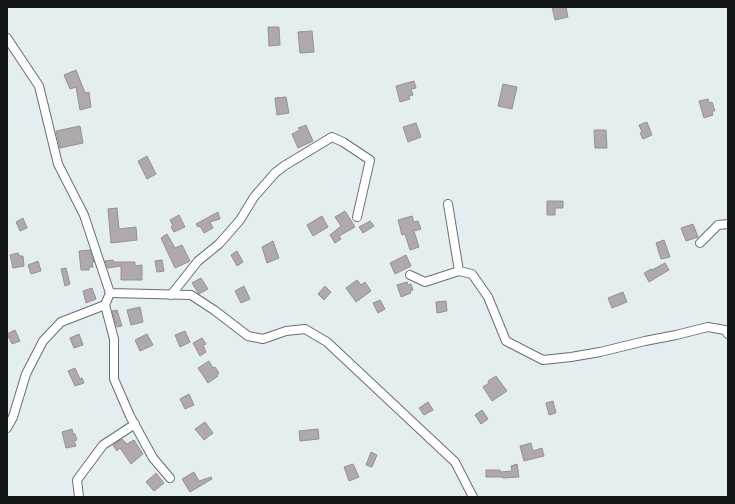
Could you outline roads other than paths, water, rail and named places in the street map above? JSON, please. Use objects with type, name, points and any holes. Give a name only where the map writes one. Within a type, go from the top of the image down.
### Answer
[{"type":"street","points":[[7,38],[39,86],[58,164],[84,215],[110,293],[105,305],[114,339],[114,379],[153,458],[170,478]]},
{"type":"street","points":[[171,294],[198,261],[219,244],[240,220],[254,197],[275,173],[332,137],[343,142],[370,160],[357,217]]},
{"type":"street","points":[[448,204],[459,271]]},
{"type":"street","points":[[700,243],[718,225],[728,224]]},
{"type":"street","points":[[410,275],[425,282],[459,271],[472,274],[488,297],[506,341],[543,360],[600,352],[708,327],[725,330],[728,334]]},
{"type":"street","points":[[110,293],[191,295],[214,310],[248,336],[263,339],[286,331],[305,329],[327,342],[455,462],[473,497]]},
{"type":"street","points":[[7,428],[26,374],[43,341],[61,322],[105,305]]},
{"type":"street","points":[[79,497],[77,480],[103,446],[135,424]]}]
